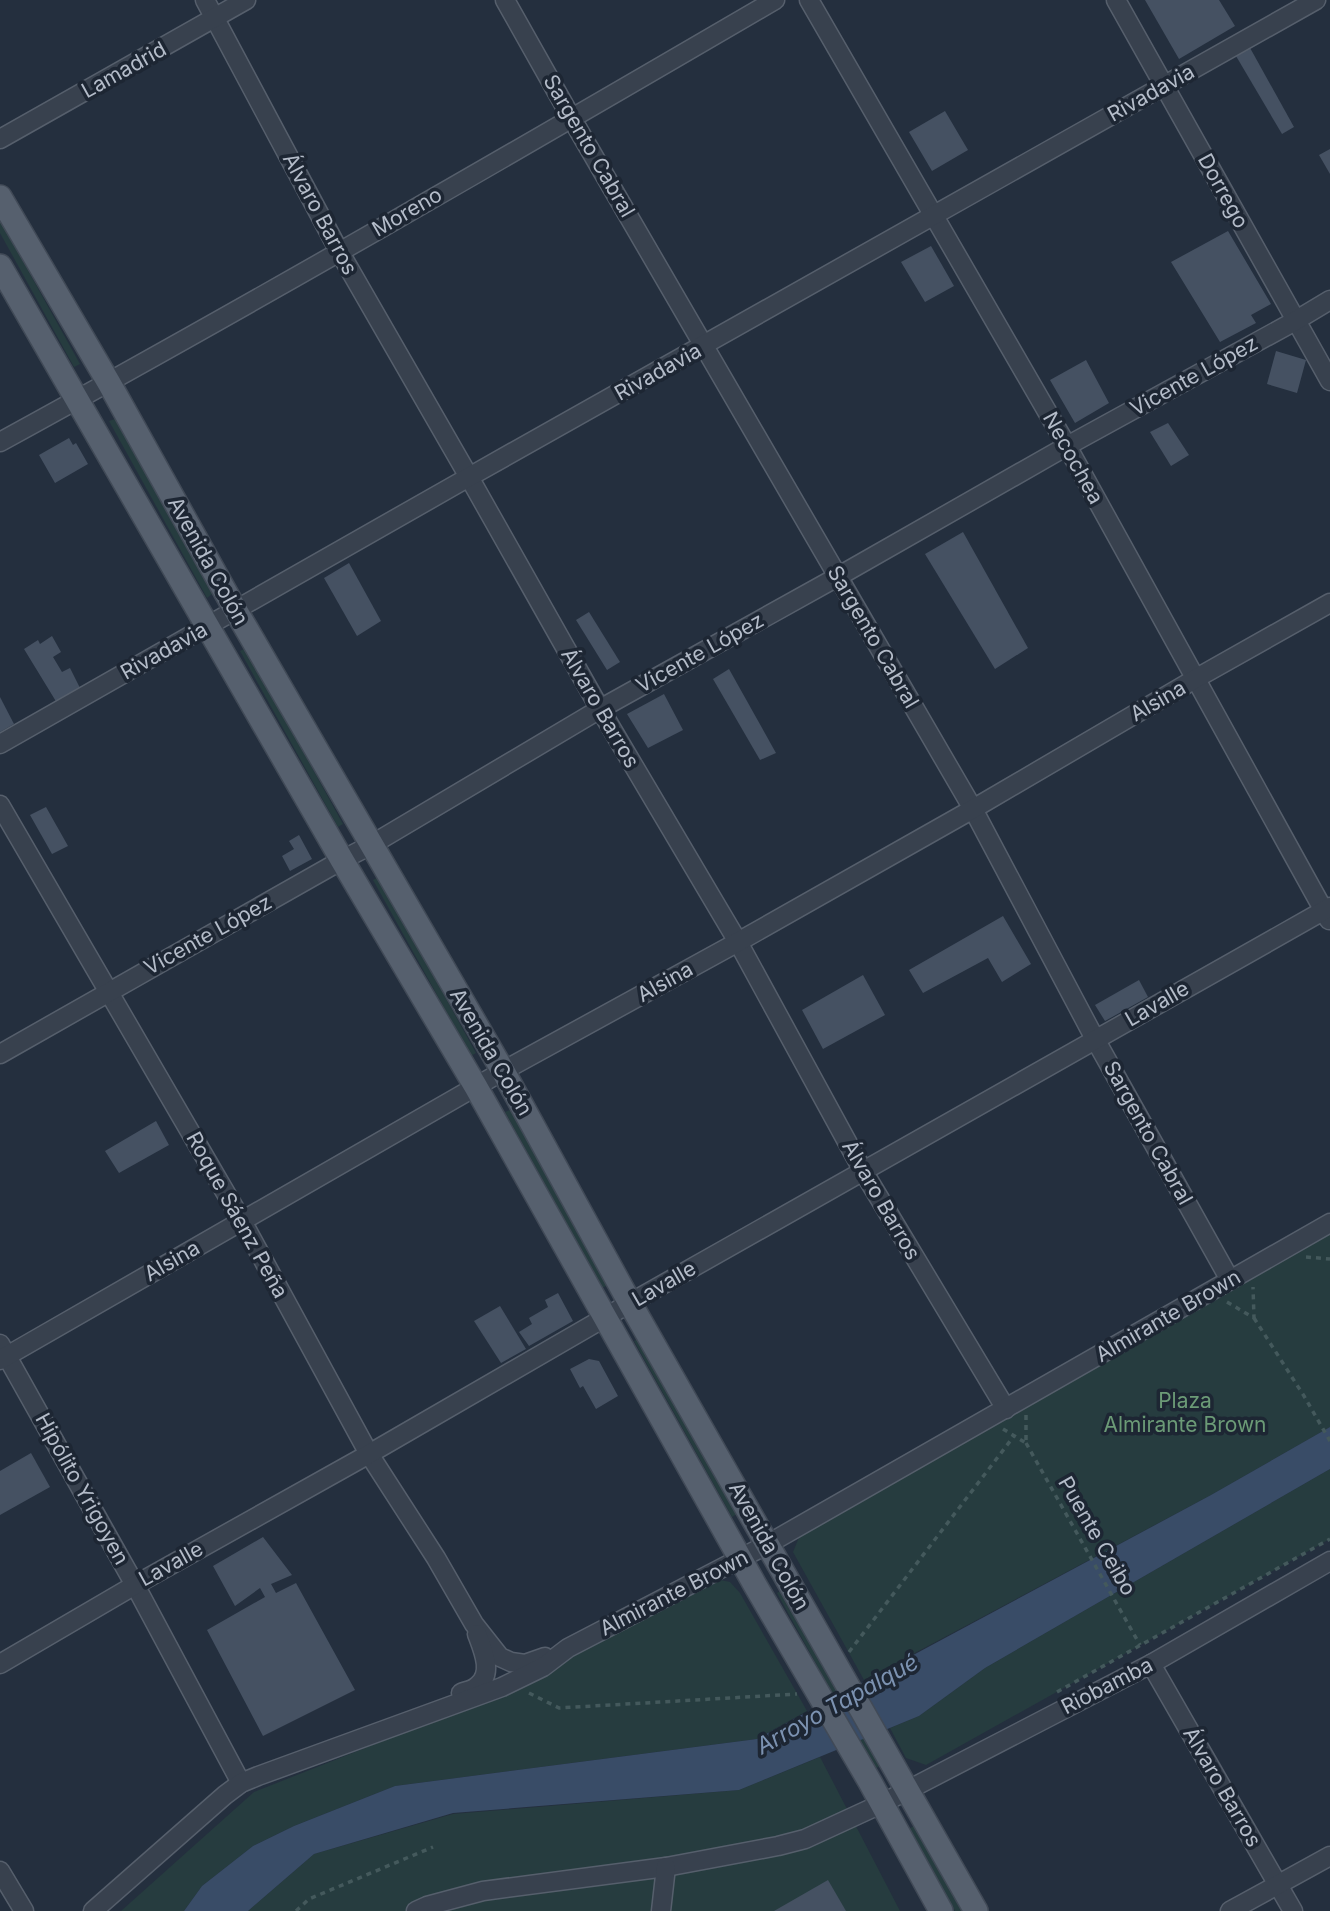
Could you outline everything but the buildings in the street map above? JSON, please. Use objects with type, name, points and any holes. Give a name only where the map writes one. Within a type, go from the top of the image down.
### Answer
[{"type":"main road","name":"Avenida Colón","points":[[0,197],[503,1071],[630,1303],[768,1544],[839,1653],[892,1765],[976,1911]]},
{"type":"main road","name":"Avenida Colón","points":[[0,266],[476,1087],[941,1911]]},
{"type":"street","name":"Álvaro Barros","points":[[205,0],[339,251],[600,709],[738,942],[863,1171],[1006,1409]]},
{"type":"street","name":"Lamadrid","points":[[0,139],[246,0]]},
{"type":"street","name":"Sargento Cabral","points":[[505,0],[973,809],[1096,1039],[1230,1280]]},
{"type":"street","name":"Moreno","points":[[0,442],[109,383],[775,0]]},
{"type":"street","name":"Necochea","points":[[809,0],[1067,446],[1328,913]]},
{"type":"street","name":"Dorrego","points":[[1116,0],[1330,381]]},
{"type":"street","name":"Rivadavia","points":[[0,744],[1316,0]]},
{"type":"street","name":"Vicente López","points":[[0,1054],[371,845],[600,709],[1330,300]]},
{"type":"street","name":"Alsina","points":[[2,1354],[242,1221],[503,1071],[738,942],[1330,603]]},
{"type":"street","name":"Roque Sáenz Peña","points":[[0,805],[242,1221],[369,1454],[436,1558],[474,1624]]},
{"type":"street","name":"Lavalle","points":[[0,1664],[1096,1039],[1328,913]]},
{"type":"street","name":"Almirante Brown","points":[[93,1911],[241,1783],[502,1687],[543,1667],[568,1648],[768,1544],[1330,1223]]},
{"type":"street","name":"Hipólito Yrigoyen","points":[[2,1354],[135,1585],[241,1783]]},
{"type":"street","name":"Riobamba","points":[[416,1911],[483,1891],[666,1867],[805,1839],[881,1804],[1151,1664],[1330,1561]]},
{"type":"street","points":[[474,1624],[500,1657],[511,1662],[525,1664],[568,1648]]},
{"type":"street","points":[[424,1715],[449,1699],[478,1686],[486,1675],[484,1652],[474,1624]]},
{"type":"street","name":"Álvaro Barros","points":[[1151,1664],[1293,1911]]},
{"type":"street","points":[[1230,1911],[1330,1856]]},
{"type":"street","points":[[661,1911],[666,1867]]},
{"type":"street","points":[[0,1871],[24,1911]]},
{"type":"path","points":[[1303,1257],[1330,1259]]},
{"type":"path","points":[[1252,1278],[1254,1318]]},
{"type":"path","points":[[1218,1297],[1254,1318],[1330,1441]]},
{"type":"path","points":[[995,1424],[1026,1443],[1027,1406]]},
{"type":"path","points":[[839,1653],[1014,1436]]},
{"type":"path","name":"Puente Ceibo","points":[[1026,1443],[1140,1645]]},
{"type":"path","points":[[1046,1697],[1330,1539]]},
{"type":"path","points":[[519,1688],[559,1708],[796,1694]]},
{"type":"path","points":[[296,1911],[309,1899],[433,1847]]},
{"type":"green space","points":[[0,220],[80,364],[74,367],[0,233]]},
{"type":"green space","points":[[115,419],[212,594],[207,598],[109,421]]},
{"type":"green space","points":[[246,648],[343,824],[338,827],[240,651]]},
{"type":"green space","points":[[379,877],[476,1053],[471,1056],[373,880]]},
{"type":"green space","points":[[510,1110],[608,1285],[602,1288],[505,1112]]},
{"type":"green space","name":"Plaza Almirante Brown","points":[[1330,1233],[1330,1427],[1211,1495],[864,1680],[793,1552],[800,1535]]},
{"type":"green space","points":[[640,1338],[737,1514],[732,1517],[634,1341]]},
{"type":"green space","name":"Plaza Almirante Brown","points":[[1330,1469],[1330,1539],[926,1765],[906,1758],[890,1728],[919,1716],[985,1668]]},
{"type":"green space","points":[[720,1580],[730,1582],[740,1593],[807,1711],[757,1739],[395,1786],[294,1826],[253,1846],[202,1886],[184,1911],[121,1911],[254,1792],[398,1735],[504,1697],[579,1653]]},
{"type":"green space","points":[[782,1590],[880,1766],[874,1769],[777,1593]]},
{"type":"green space","points":[[820,1757],[900,1911],[248,1911],[314,1854],[453,1814],[739,1790]]},
{"type":"green space","points":[[915,1825],[962,1911],[955,1911],[909,1829]]},
{"type":"water","name":"Arroyo Tapalqué","points":[[1330,1427],[1330,1469],[985,1668],[919,1716],[739,1790],[453,1813],[314,1854],[248,1911],[184,1911],[202,1886],[253,1846],[294,1826],[395,1786],[757,1739],[1211,1495]]}]
